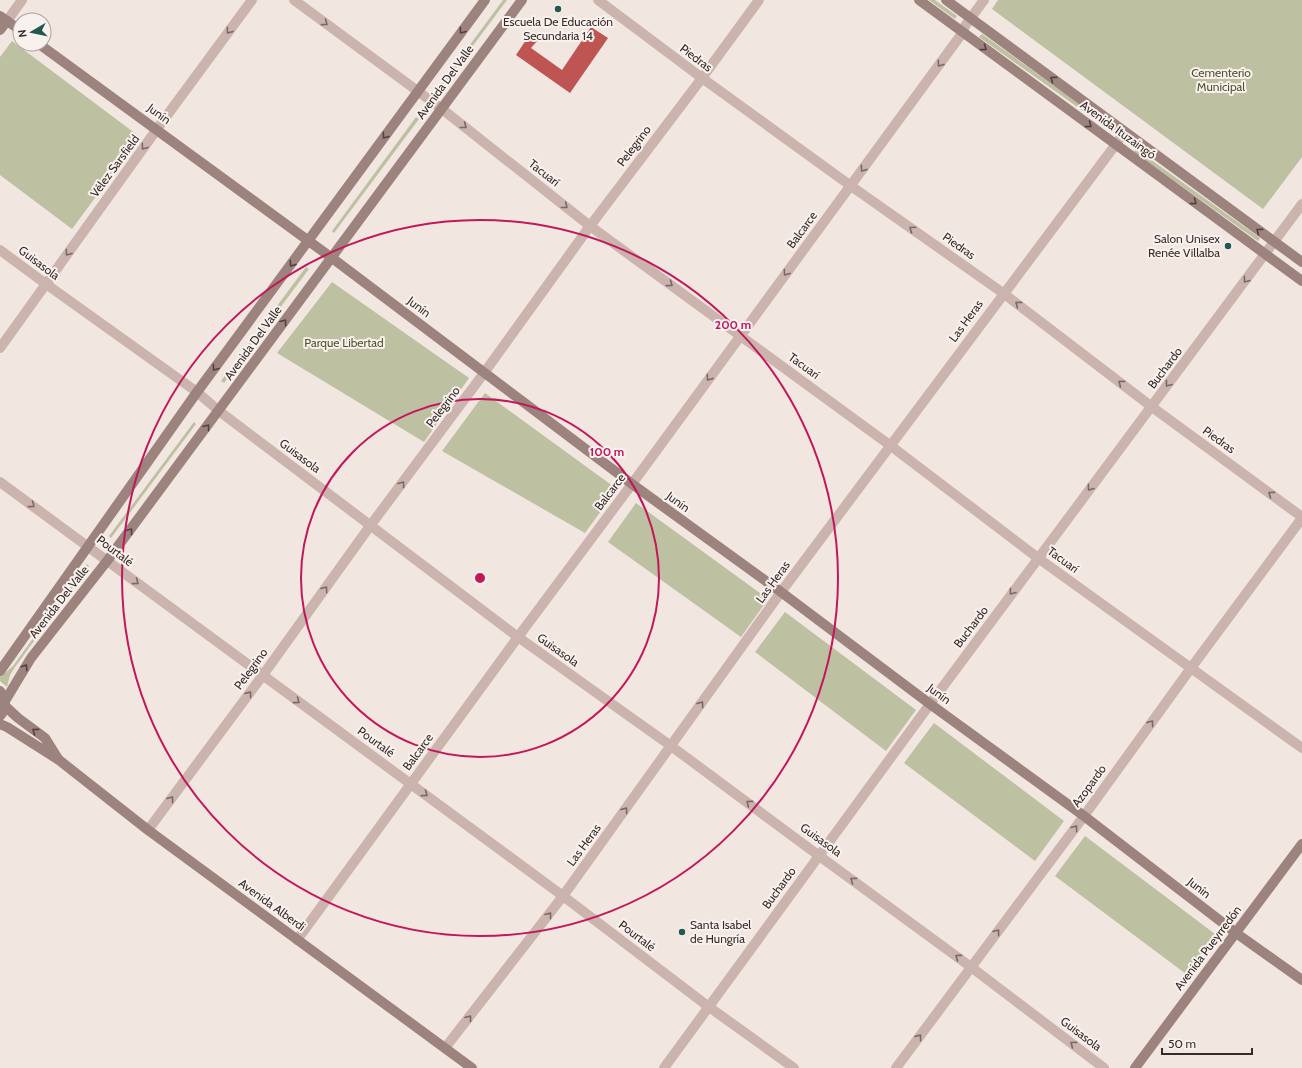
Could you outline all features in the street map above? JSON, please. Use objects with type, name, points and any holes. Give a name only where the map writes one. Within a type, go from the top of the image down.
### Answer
[{"type":"main road","name":"Avenida Del Valle","points":[[0,671],[197,392],[485,0]]},
{"type":"main road","name":"Avenida Del Valle","points":[[0,716],[5,704],[31,658],[107,561],[219,411],[522,0]]},
{"type":"main road","name":"Avenida Ituzaingó","points":[[919,0],[1115,144],[1270,248],[1302,262]]},
{"type":"main road","name":"Avenida Ituzaingó","points":[[946,0],[1125,132],[1270,248],[1302,281]]},
{"type":"main road","points":[[0,30],[3,18],[12,24]]},
{"type":"main road","name":"Junín","points":[[50,52],[332,258],[632,484],[1084,816],[1236,933],[1302,980]]},
{"type":"main road","points":[[0,691],[4,697],[5,704]]},
{"type":"main road","name":"Avenida Alberdi","points":[[5,704],[18,718],[45,738],[59,760]]},
{"type":"main road","name":"Avenida Alberdi","points":[[0,724],[59,760],[148,830],[472,1068]]},
{"type":"main road","name":"Avenida Pueyrredón","points":[[1135,1068],[1302,844]]},
{"type":"street","points":[[3,18],[22,0]]},
{"type":"street","name":"Vélez Sarsfield","points":[[0,348],[157,129],[252,0]]},
{"type":"street","name":"Tacuarí","points":[[294,0],[418,92],[442,108],[590,226],[891,446],[1038,558],[1302,748]]},
{"type":"street","name":"Piedras","points":[[598,0],[702,78],[851,186],[1003,293],[1302,517]]},
{"type":"street","name":"Pelegrino","points":[[148,830],[263,675],[370,526],[484,373],[590,226],[702,78],[758,0]]},
{"type":"street","name":"Balcarce","points":[[298,940],[518,637],[851,186],[963,32],[970,18],[984,0]]},
{"type":"street","name":"Las Heras","points":[[445,1048],[563,896],[781,592],[891,446],[1003,293],[1125,132]]},
{"type":"street","name":"Buchardo","points":[[664,1068],[818,855],[1302,204]]},
{"type":"street","name":"Guisasola","points":[[0,250],[197,392],[219,411],[518,637],[671,746],[971,966],[1104,1068]]},
{"type":"street","name":"Pourtalé","points":[[0,482],[563,896],[709,1007],[794,1068]]},
{"type":"street","name":"Azopardo","points":[[896,1068],[1084,816],[1302,517]]},
{"type":"green space","points":[[503,0],[507,0],[443,86],[441,84]]},
{"type":"green space","points":[[929,0],[935,0],[957,16],[955,19]]},
{"type":"green space","name":"Cementerio Municipal","points":[[998,0],[1302,0],[1302,157],[1263,209],[992,9]]},
{"type":"green space","points":[[982,34],[1106,123],[1104,126],[979,37]]},
{"type":"green space","points":[[12,41],[12,52],[27,52],[140,137],[72,229],[0,175],[0,57]]},
{"type":"green space","points":[[416,117],[419,119],[334,233],[332,231]]},
{"type":"green space","points":[[1136,149],[1260,238],[1258,241],[1134,152]]},
{"type":"green space","points":[[306,267],[309,269],[224,383],[221,381]]},
{"type":"green space","name":"Parque Libertad","points":[[332,282],[469,378],[424,442],[277,353]]},
{"type":"green space","points":[[485,393],[617,489],[585,533],[442,451]]},
{"type":"green space","points":[[194,422],[196,424],[111,538],[109,536]]},
{"type":"green space","points":[[636,503],[768,599],[741,637],[608,542]]},
{"type":"green space","points":[[87,564],[89,566],[15,667],[10,675],[7,687],[0,681],[0,675],[13,666]]},
{"type":"green space","points":[[785,612],[916,710],[886,751],[755,652]]},
{"type":"green space","points":[[934,723],[1064,821],[1035,861],[904,763]]},
{"type":"green space","points":[[1085,836],[1215,934],[1186,974],[1055,876]]},
{"type":"building","points":[[591,27],[608,38],[570,93],[516,55],[530,34],[538,40],[531,48],[562,70]]},
{"type":"place","name":"Escuela De Educación Secundaria 14","points":[[558,9]]},
{"type":"place","name":"Salon Unisex Renée Villalba","points":[[1228,246]]},
{"type":"place","name":"Santa Isabel de Hungría","points":[[682,932]]}]
